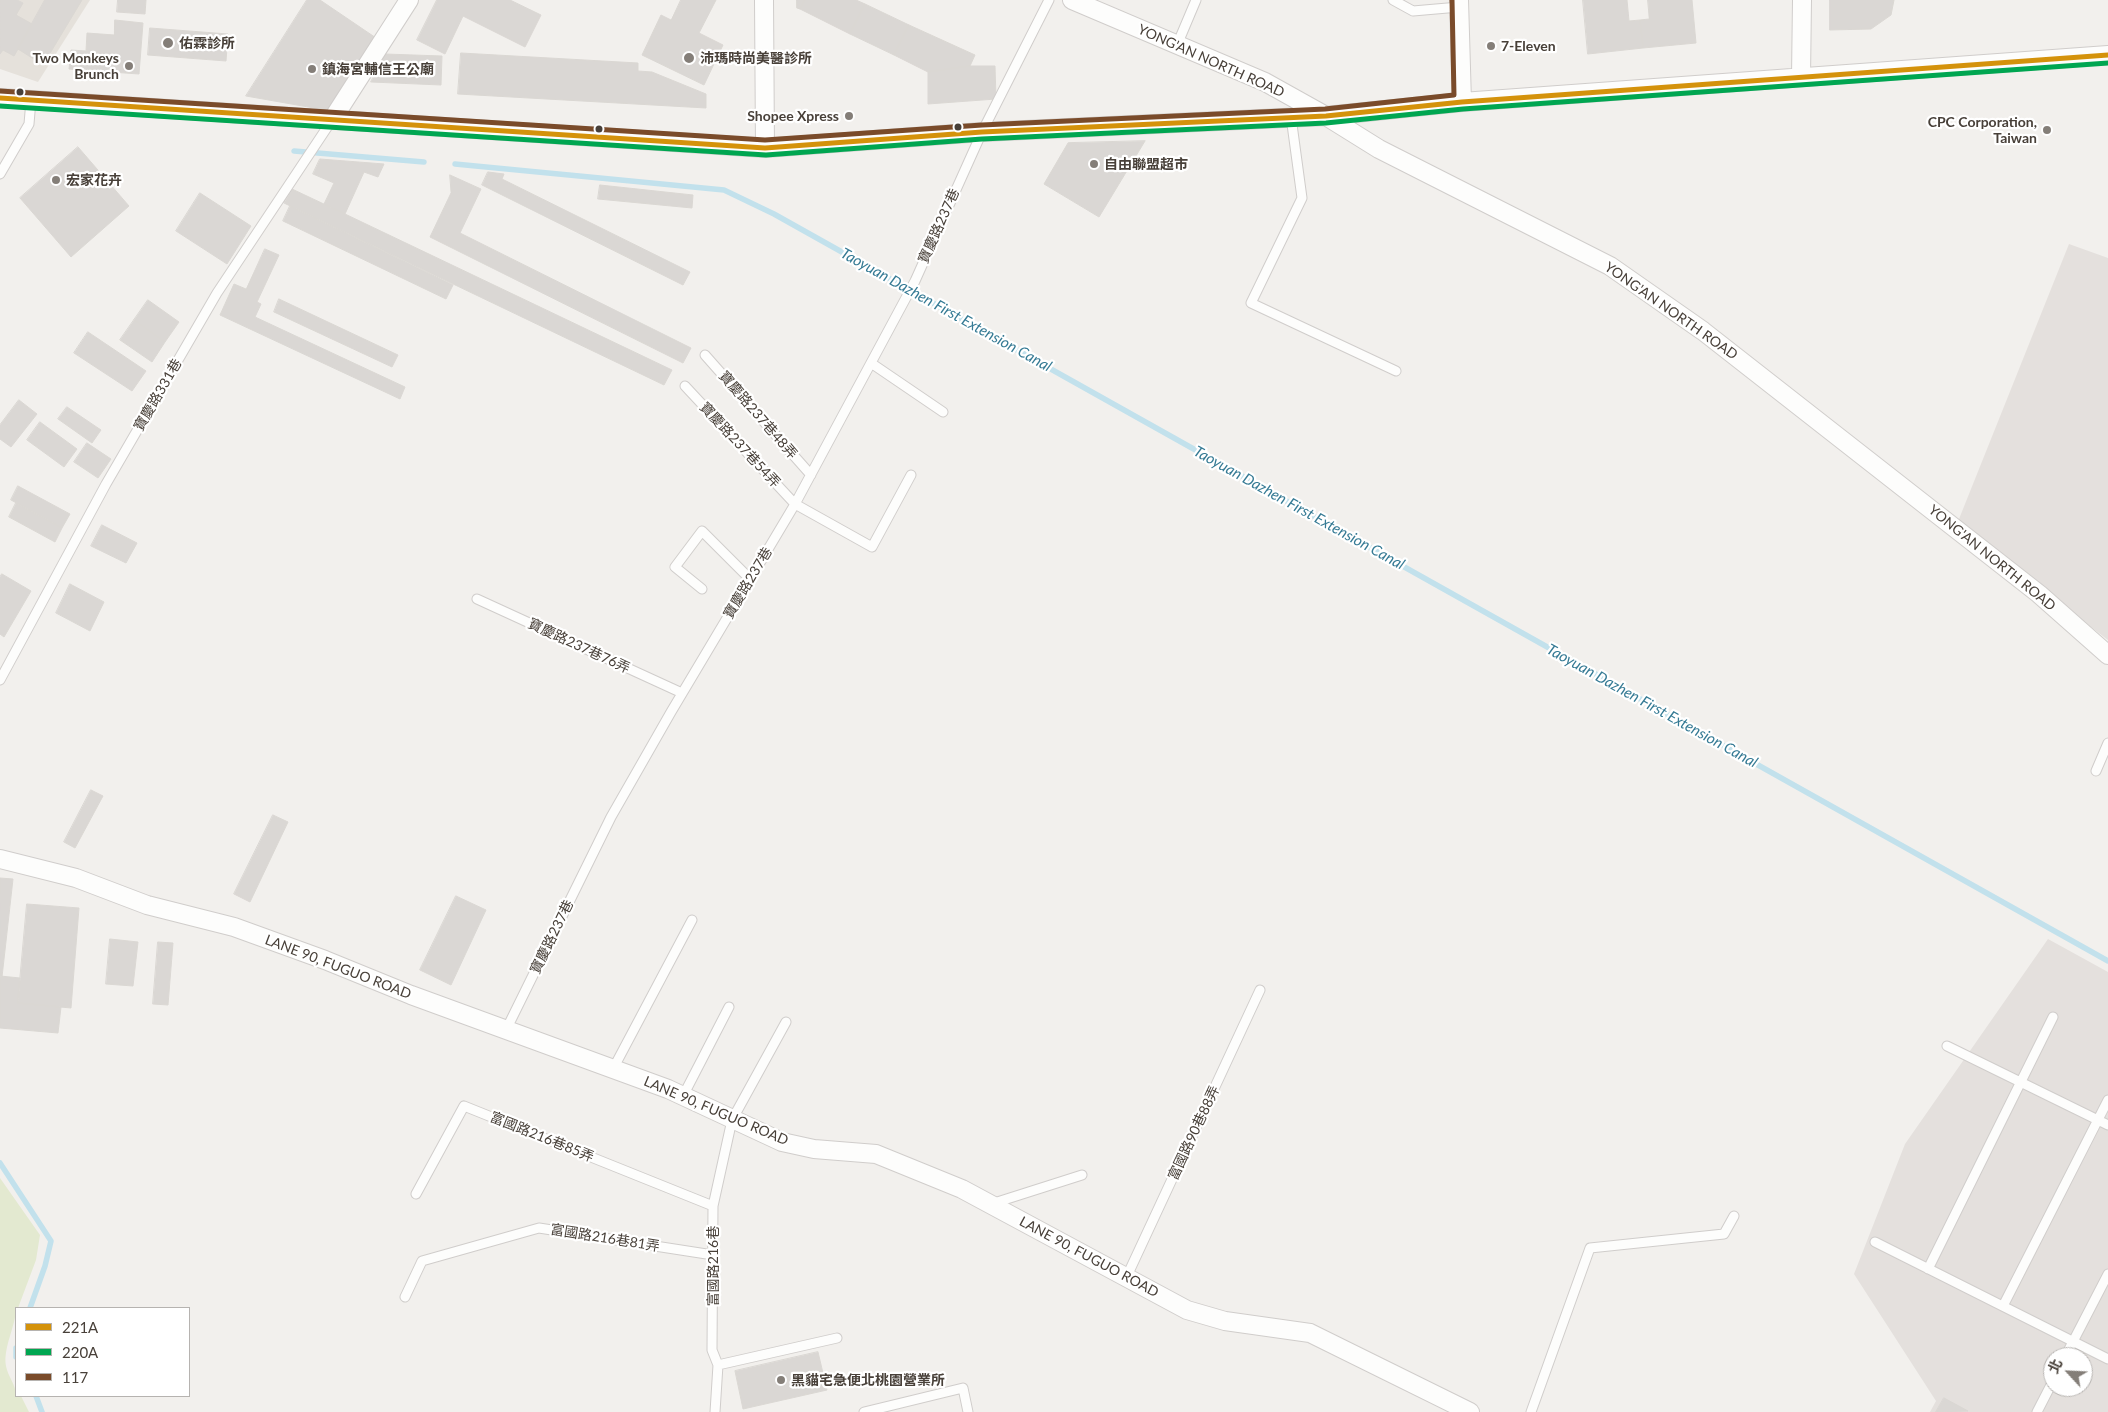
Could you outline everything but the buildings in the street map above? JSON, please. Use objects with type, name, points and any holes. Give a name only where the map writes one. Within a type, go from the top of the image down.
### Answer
[{"type":"street","points":[[332,120],[409,0]]},
{"type":"street","points":[[764,0],[765,148]]},
{"type":"street","name":"YONG'AN NORTH ROAD","points":[[1072,0],[1265,82],[1326,116],[1379,149],[1610,266],[1703,331],[2008,569],[2108,655]]},
{"type":"street","points":[[1801,78],[1802,0]]},
{"type":"street","points":[[1459,3],[1462,102]]},
{"type":"street","points":[[0,98],[765,148],[982,132],[1326,116],[1462,102],[2108,55]]},
{"type":"street","name":"LANE 90, FUGUO ROAD","points":[[0,859],[76,878],[147,905],[234,928],[325,960],[411,995],[683,1096],[782,1142],[814,1149],[876,1154],[962,1189],[1127,1276],[1187,1310],[1225,1321],[1310,1333],[1470,1412]]},
{"type":"lane","name":"寶慶路237巷","points":[[506,1030],[611,818],[682,693],[795,504],[905,300],[982,132],[1049,0]]},
{"type":"lane","points":[[1177,45],[1196,0]]},
{"type":"lane","points":[[1393,0],[1413,11],[1459,3]]},
{"type":"lane","points":[[0,174],[29,124],[31,100]]},
{"type":"lane","points":[[1290,118],[1302,198],[1250,303],[1396,371]]},
{"type":"lane","name":"寶慶路331巷","points":[[0,680],[106,484],[217,293],[332,120]]},
{"type":"lane","name":"寶慶路237巷48弄","points":[[705,355],[811,475]]},
{"type":"lane","points":[[871,363],[943,412]]},
{"type":"lane","name":"寶慶路237巷54弄","points":[[685,386],[795,504],[872,547],[910,476]]},
{"type":"lane","points":[[702,589],[675,568],[702,531],[750,579]]},
{"type":"lane","name":"寶慶路237巷76弄","points":[[477,599],[682,693]]},
{"type":"lane","points":[[2096,771],[2108,743]]},
{"type":"lane","points":[[613,1069],[692,920]]},
{"type":"lane","name":"富國路90巷88弄","points":[[1127,1276],[1260,990]]},
{"type":"lane","points":[[683,1096],[729,1007]]},
{"type":"lane","points":[[1928,1269],[2053,1017]]},
{"type":"lane","name":"富國路216巷","points":[[715,1412],[718,1365],[712,1350],[713,1206],[732,1120],[786,1022]]},
{"type":"lane","points":[[1947,1046],[2108,1125]]},
{"type":"lane","points":[[2003,1306],[2108,1100]]},
{"type":"lane","name":"富國路216巷85弄","points":[[416,1194],[464,1106],[713,1206]]},
{"type":"lane","points":[[991,1204],[1082,1175]]},
{"type":"lane","points":[[1531,1412],[1590,1248],[1724,1234],[1734,1216]]},
{"type":"lane","name":"富國路216巷81弄","points":[[405,1297],[422,1261],[539,1228],[713,1255]]},
{"type":"lane","points":[[1875,1242],[2108,1359]]},
{"type":"lane","points":[[2070,1347],[2108,1274]]},
{"type":"lane","points":[[718,1365],[838,1338]]},
{"type":"lane","points":[[864,1412],[963,1388],[968,1412]]},
{"type":"lane","points":[[2037,1412],[2045,1397]]},
{"type":"shaded area","points":[[0,0],[90,0],[38,82],[0,69]]},
{"type":"shaded area","points":[[2069,244],[2108,258],[2108,640],[1957,524]]},
{"type":"shaded area","points":[[2048,939],[2108,972],[2108,1412],[1930,1412],[1936,1401],[1854,1274],[1905,1144]]},
{"type":"green space","points":[[0,1178],[40,1235],[36,1260],[18,1307],[15,1307],[14,1322],[6,1351],[6,1366],[15,1388],[15,1397],[22,1397],[29,1412],[0,1412]]},
{"type":"waterway","name":"Taoyuan Dazhen First Extension Canal","points":[[294,151],[424,162]]},
{"type":"waterway","name":"Taoyuan Dazhen First Extension Canal","points":[[455,164],[724,190],[774,214],[2108,961]]},
{"type":"waterway","points":[[0,1163],[51,1241],[45,1266],[30,1307]]},
{"type":"waterway","points":[[36,1397],[42,1412]]},
{"type":"transit line","name":"117","points":[[0,91],[765,140],[982,125],[1325,109],[1454,95],[1452,0]]},
{"type":"transit line","name":"221A","points":[[0,98],[765,148],[982,132],[1326,116],[1462,102],[2108,55]]},
{"type":"transit line","name":"220A","points":[[0,106],[766,155],[982,139],[1326,123],[1463,109],[2108,63]]},
{"type":"place","name":"佑霖診所","points":[[168,43]]},
{"type":"place","name":"7-Eleven","points":[[1491,46]]},
{"type":"place","name":"沛瑪時尚美醫診所","points":[[689,58]]},
{"type":"place","name":"Two Monkeys Brunch","points":[[129,66]]},
{"type":"place","name":"鎮海宮輔信王公廟","points":[[312,69]]},
{"type":"place","name":"Shopee Xpress","points":[[849,116]]},
{"type":"place","name":"CPC Corporation, Taiwan","points":[[2047,130]]},
{"type":"place","name":"自由聯盟超市","points":[[1094,164]]},
{"type":"place","name":"宏家花卉","points":[[56,180]]},
{"type":"place","name":"黑貓宅急便北桃園營業所","points":[[781,1380]]}]
